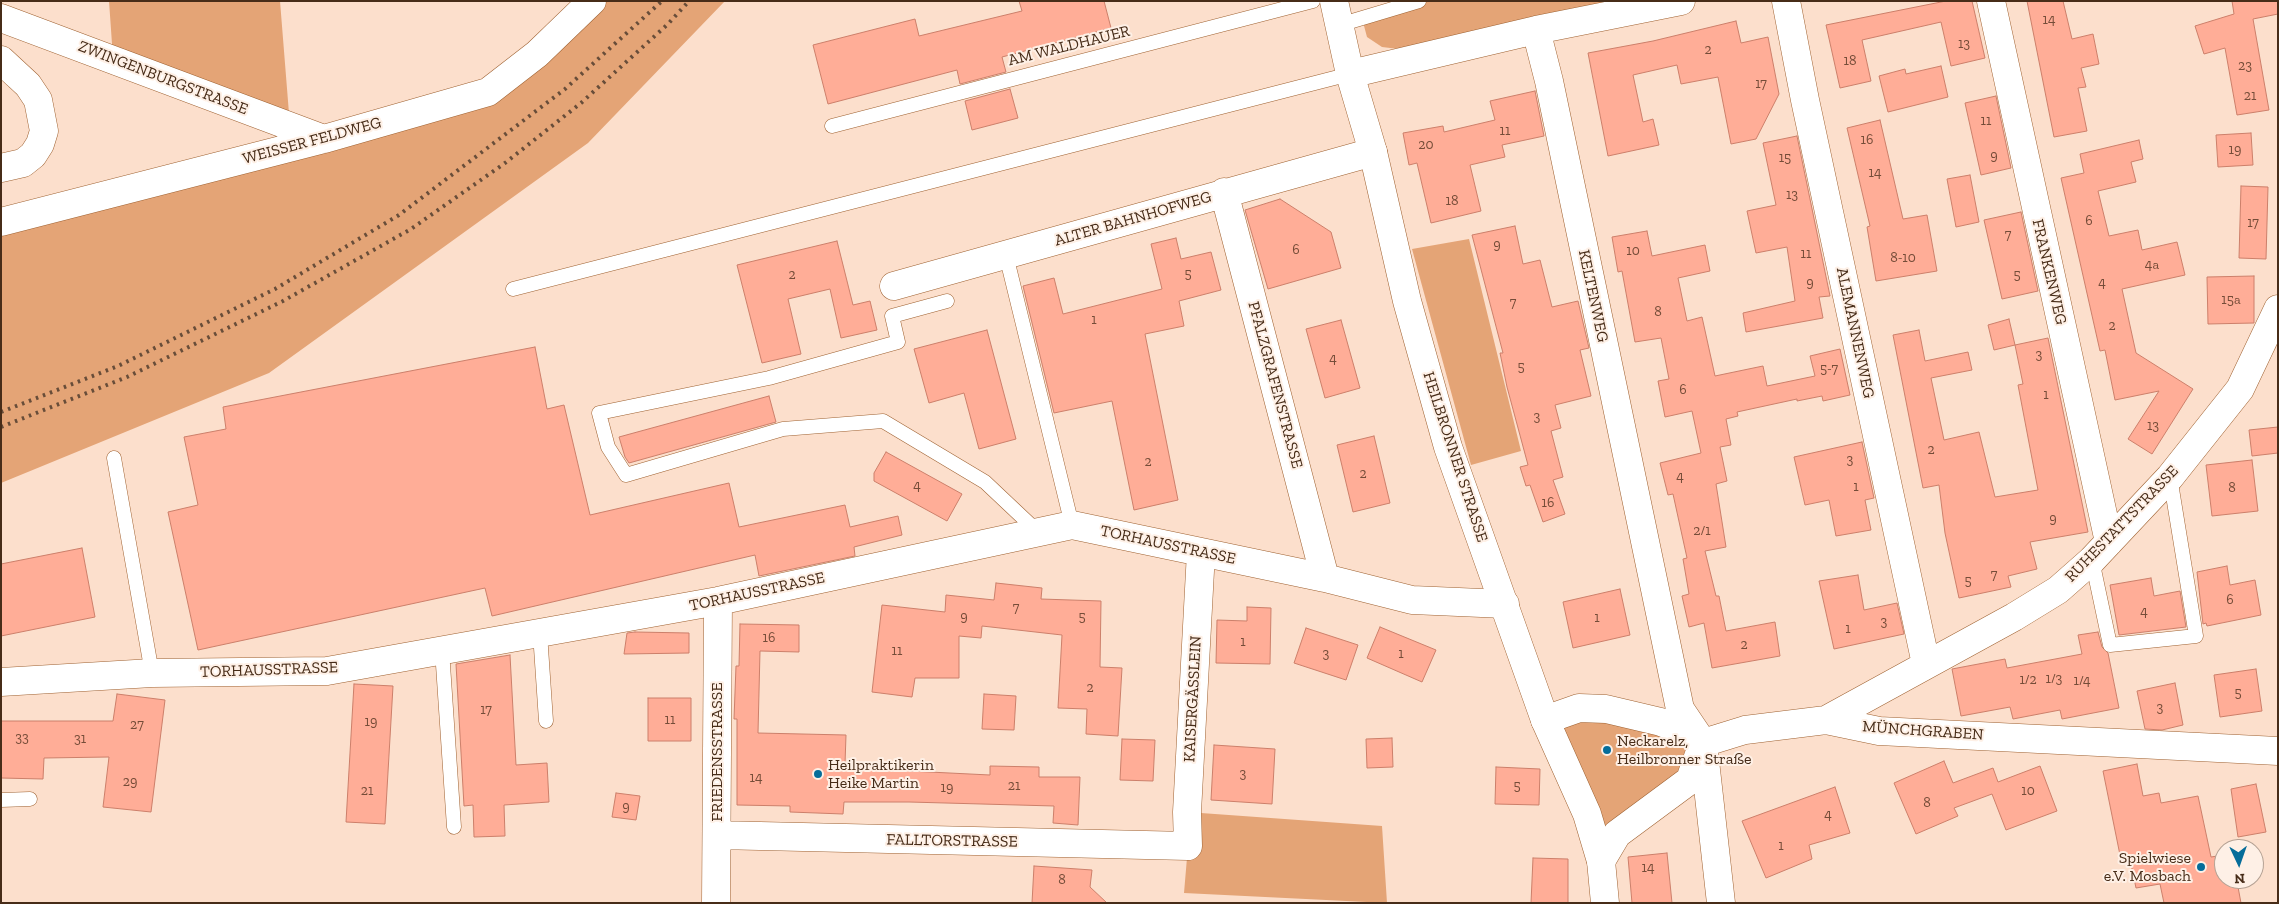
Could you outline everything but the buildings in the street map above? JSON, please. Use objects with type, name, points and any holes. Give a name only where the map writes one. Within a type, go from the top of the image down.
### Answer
[{"type":"street","name":"WEISSER FELDWEG","points":[[1,222],[324,139],[488,92],[537,54],[592,1]]},
{"type":"street","points":[[1350,74],[1536,30],[1681,1]]},
{"type":"street","name":"ALEMANNENWEG","points":[[1786,1],[1805,100],[1926,664]]},
{"type":"street","name":"FRANKENWEG","points":[[1991,1],[2100,551]]},
{"type":"street","name":"HEILBRONNER STRASSE","points":[[1337,13],[1350,74],[1373,152],[1407,301],[1448,447],[1545,720],[1587,814],[1601,861],[1605,903]]},
{"type":"street","name":"ZWINGENBURGSTRASSE","points":[[1,18],[324,139]]},
{"type":"street","name":"KELTENWEG","points":[[1536,30],[1549,81],[1680,709],[1703,743]]},
{"type":"street","points":[[1,60],[28,85],[38,100],[44,131],[40,144],[33,155],[23,163],[1,168]]},
{"type":"street","name":"ALTER BAHNHOFWEG","points":[[894,286],[1224,192],[1373,152]]},
{"type":"street","name":"PFALZGRAFENSTRASSE","points":[[1224,192],[1325,578]]},
{"type":"street","name":"RUHESTATTSTRASSE","points":[[1826,720],[2014,617],[2050,595],[2100,551],[2170,477],[2240,389],[2278,309]]},
{"type":"street","name":"TORHAUSSTRASSE","points":[[1,682],[152,673],[326,671],[718,601],[1072,525],[1325,578],[1412,600],[1505,604]]},
{"type":"street","name":"KAISERGÄSSLEIN","points":[[1188,846],[1187,812],[1201,552]]},
{"type":"street","name":"FRIEDENSSTRASSE","points":[[716,903],[718,601]]},
{"type":"street","points":[[1545,720],[1579,708],[1606,709],[1661,722],[1686,732],[1703,743]]},
{"type":"street","name":"MÜNCHGRABEN","points":[[1703,743],[1745,730],[1826,720],[1879,730],[2214,746],[2278,751]]},
{"type":"street","points":[[1601,861],[1617,834],[1690,780],[1703,743]]},
{"type":"street","points":[[1703,743],[1721,903]]},
{"type":"street","name":"FALLTORSTRASSE","points":[[717,835],[1188,846]]},
{"type":"lane","name":"AM WALDHAUER","points":[[832,126],[1313,1]]},
{"type":"lane","points":[[1337,13],[1419,1]]},
{"type":"lane","points":[[513,289],[1350,74]]},
{"type":"lane","points":[[1006,255],[1072,525]]},
{"type":"lane","points":[[947,300],[892,316],[898,342],[769,378],[599,413],[608,447],[626,475],[783,429],[883,421],[985,482],[1038,532]]},
{"type":"lane","points":[[114,458],[152,673]]},
{"type":"lane","points":[[2100,551],[2110,645],[2196,636],[2170,477]]},
{"type":"lane","points":[[540,633],[546,721]]},
{"type":"lane","points":[[442,650],[454,827]]},
{"type":"lane","points":[[1,800],[30,799]]},
{"type":"shaded area","points":[[109,1],[280,1],[290,126],[113,58]]},
{"type":"shaded area","points":[[599,1],[725,1],[588,143],[269,373],[1,483],[1,220],[487,92]]},
{"type":"shaded area","points":[[1421,1],[1642,1],[1407,50],[1382,47],[1367,37],[1363,22]]},
{"type":"shaded area","points":[[1469,239],[1521,451],[1471,465],[1412,249]]},
{"type":"shaded area","points":[[1579,708],[1686,732],[1690,780],[1601,861],[1545,720]]},
{"type":"shaded area","points":[[1187,812],[1382,826],[1387,903],[1184,893],[1188,846]]},
{"type":"railway","points":[[1,412],[118,366],[275,289],[399,215],[565,89],[662,1]]},
{"type":"railway","points":[[1,427],[127,377],[283,301],[411,229],[505,163],[581,103],[668,24],[689,1]]},
{"type":"place","name":"Neckarelz, Heilbronner Straße","points":[[1607,750]]},
{"type":"place","name":"Heilpraktikerin Heike Martin","points":[[818,774]]},
{"type":"place","name":"Spielwiese e.V. Mosbach","points":[[2201,867]]}]
